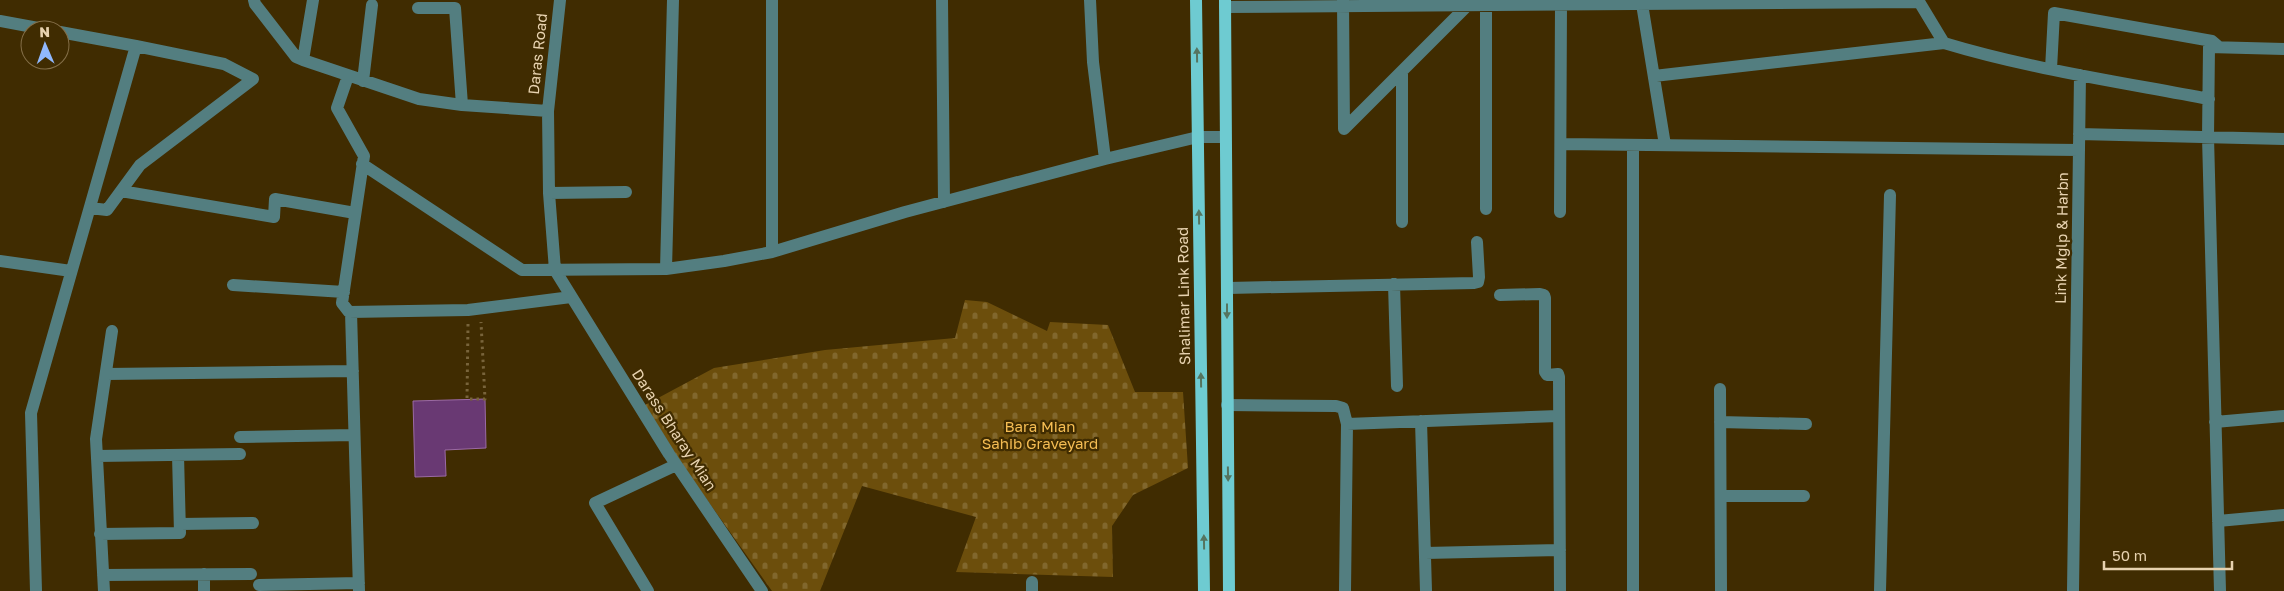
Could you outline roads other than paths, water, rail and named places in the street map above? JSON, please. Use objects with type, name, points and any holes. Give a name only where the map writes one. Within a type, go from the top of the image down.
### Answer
[{"type":"main road","name":"Shalimar Link Road","points":[[1196,0],[1204,591]]},
{"type":"main road","points":[[1225,4],[1229,591]]},
{"type":"street","points":[[254,0],[254,4],[296,57],[303,60],[419,99],[462,105],[548,111]]},
{"type":"street","points":[[303,60],[313,0]]},
{"type":"street","name":"Daras Road","points":[[555,270],[549,193],[548,111],[560,0]]},
{"type":"street","points":[[666,269],[673,0]]},
{"type":"street","points":[[772,0],[772,252]]},
{"type":"street","points":[[942,0],[944,202]]},
{"type":"street","points":[[1090,0],[1093,62],[1105,159]]},
{"type":"street","points":[[1225,4],[1343,3],[1467,6],[1491,3],[1642,4],[1919,1],[1944,43]]},
{"type":"street","points":[[1343,3],[1344,129],[1467,6]]},
{"type":"street","points":[[1486,209],[1491,3]]},
{"type":"street","points":[[418,8],[455,4],[462,105]]},
{"type":"street","points":[[1560,212],[1561,4]]},
{"type":"street","points":[[1642,4],[1665,145]]},
{"type":"street","points":[[363,81],[372,5]]},
{"type":"street","points":[[2051,68],[2054,13],[2212,41],[2220,48]]},
{"type":"street","points":[[0,21],[20,25]]},
{"type":"street","points":[[70,34],[224,64],[253,79],[140,166],[106,210],[90,208]]},
{"type":"street","points":[[1654,76],[1944,43],[1980,54],[2209,99]]},
{"type":"street","points":[[36,591],[31,413],[136,46]]},
{"type":"street","points":[[2220,591],[2208,137],[2209,47],[2284,49]]},
{"type":"street","points":[[1402,71],[1402,222]]},
{"type":"street","name":"Link Mglp & Harbn","points":[[2073,591],[2080,75]]},
{"type":"street","points":[[348,76],[337,108],[364,156],[342,303],[352,312],[468,310],[571,297]]},
{"type":"street","points":[[2079,134],[2284,139]]},
{"type":"street","points":[[362,164],[522,270],[666,269],[772,252],[944,202],[1105,159],[1198,137],[1225,137]]},
{"type":"street","points":[[1561,144],[2079,150]]},
{"type":"street","points":[[1633,145],[1633,591]]},
{"type":"street","points":[[121,191],[274,217],[275,199],[355,213]]},
{"type":"street","points":[[549,193],[626,192]]},
{"type":"street","points":[[1880,591],[1890,194]]},
{"type":"street","points":[[1228,288],[1478,282],[1477,242]]},
{"type":"street","points":[[0,261],[71,271]]},
{"type":"street","name":"Darass Bharay Mian","points":[[555,270],[563,286],[598,338],[617,373],[676,465],[762,591]]},
{"type":"street","points":[[1394,284],[1397,386]]},
{"type":"street","points":[[233,285],[344,292]]},
{"type":"street","points":[[1500,295],[1544,295],[1545,372],[1547,374],[1558,374],[1560,591]]},
{"type":"street","points":[[259,585],[359,587],[352,312]]},
{"type":"street","points":[[104,591],[96,439],[112,331]]},
{"type":"street","points":[[106,374],[353,371]]},
{"type":"street","points":[[1720,389],[1721,591]]},
{"type":"street","points":[[1227,406],[1340,406],[1347,424],[1345,591]]},
{"type":"street","points":[[1347,424],[1558,416]]},
{"type":"street","points":[[2215,422],[2284,416]]},
{"type":"street","points":[[1421,421],[1426,591]]},
{"type":"street","points":[[1720,422],[1806,424]]},
{"type":"street","points":[[240,437],[354,435]]},
{"type":"street","points":[[97,456],[240,454]]},
{"type":"street","points":[[100,534],[180,533],[178,455]]},
{"type":"street","points":[[648,591],[595,503],[676,465]]},
{"type":"street","points":[[1720,496],[1804,496]]},
{"type":"street","points":[[2218,521],[2284,515]]},
{"type":"street","points":[[180,524],[253,523]]},
{"type":"street","points":[[1425,553],[1560,550]]},
{"type":"street","points":[[204,574],[204,591]]},
{"type":"street","points":[[103,575],[251,574]]},
{"type":"park label","name":"Bara Mian Sahib Graveyard","points":[[1040,436]]}]
